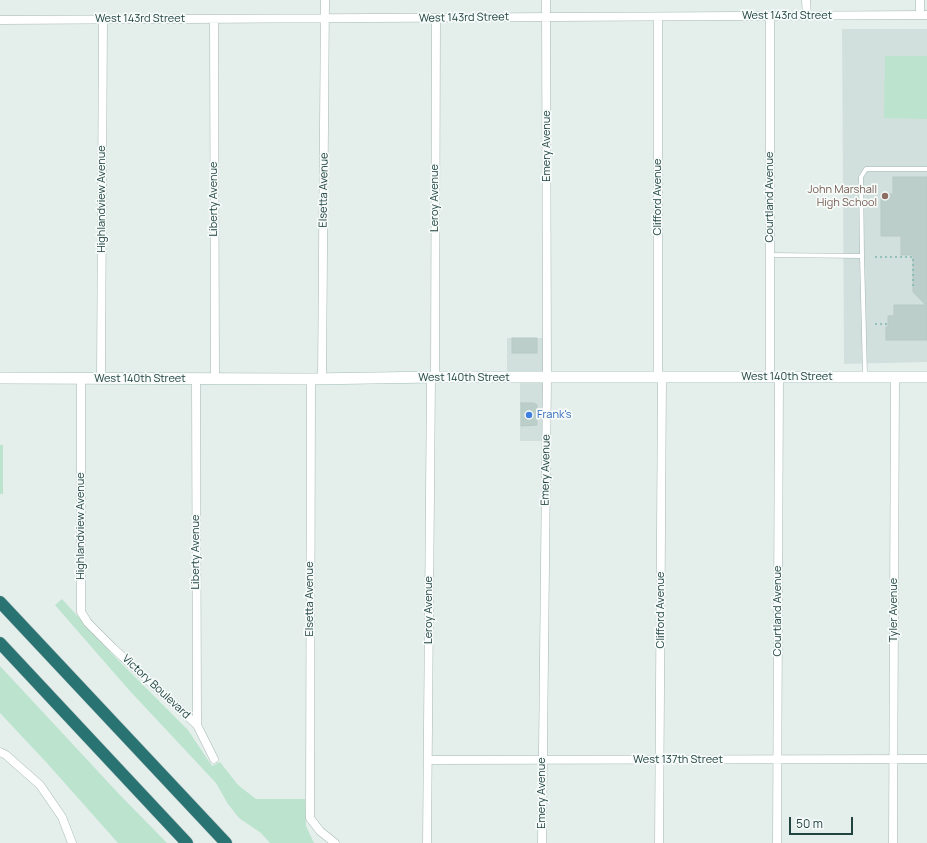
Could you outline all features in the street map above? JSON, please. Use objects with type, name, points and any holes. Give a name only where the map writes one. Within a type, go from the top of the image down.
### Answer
[{"type":"highway","points":[[0,602],[226,843]]},
{"type":"highway","points":[[0,643],[187,843]]},
{"type":"street","name":"Elsetta Avenue","points":[[325,0],[316,379],[310,818],[320,831],[335,843]]},
{"type":"street","name":"Emery Avenue","points":[[542,843],[547,378],[546,0]]},
{"type":"street","points":[[806,0],[807,16]]},
{"type":"street","points":[[920,0],[924,15]]},
{"type":"street","name":"West 143rd Street","points":[[0,20],[924,15]]},
{"type":"street","name":"Courtland Avenue","points":[[770,16],[770,255],[774,377],[777,843]]},
{"type":"street","name":"Clifford Avenue","points":[[658,17],[660,377],[659,843]]},
{"type":"street","name":"Leroy Avenue","points":[[426,843],[433,377],[436,18]]},
{"type":"street","name":"Liberty Avenue","points":[[214,19],[215,378]]},
{"type":"street","name":"Highlandview Avenue","points":[[101,379],[103,20]]},
{"type":"street","name":"West 140th Street","points":[[0,378],[316,379],[433,377],[927,377]]},
{"type":"street","name":"Liberty Avenue","points":[[196,378],[196,725]]},
{"type":"street","name":"Tyler Avenue","points":[[893,843],[895,378]]},
{"type":"street","name":"Highlandview Avenue","points":[[81,379],[81,612],[88,623]]},
{"type":"street","name":"Victory Boulevard","points":[[88,623],[196,725],[214,759]]},
{"type":"street","points":[[0,752],[6,755],[40,785],[62,817],[72,843]]},
{"type":"street","name":"West 137th Street","points":[[428,760],[927,759]]},
{"type":"lane","points":[[866,378],[861,177],[866,169],[927,169]]},
{"type":"lane","points":[[770,255],[862,256]]},
{"type":"path","points":[[875,257],[913,257],[913,288]]},
{"type":"path","points":[[875,324],[888,324]]},
{"type":"shaded area","name":"John Marshall High School","points":[[842,29],[927,29],[927,362],[844,364]]},
{"type":"shaded area","points":[[507,338],[544,338],[544,441],[520,441],[520,381],[507,381]]},
{"type":"green space","points":[[885,56],[927,56],[927,119],[884,118]]},
{"type":"green space","points":[[0,445],[3,445],[3,494],[0,494]]},
{"type":"green space","points":[[62,599],[112,654],[188,730],[212,766],[220,762],[238,785],[256,799],[305,799],[306,826],[314,843],[270,843],[261,833],[239,818],[228,804],[216,783],[129,690],[55,605]]},
{"type":"green space","points":[[0,666],[119,794],[167,843],[118,843],[0,713]]},
{"type":"building","points":[[893,177],[927,177],[927,340],[886,340],[888,316],[894,316],[894,305],[926,305],[913,292],[913,255],[901,255],[901,236],[881,236],[881,194],[893,194]]},
{"type":"building","points":[[512,338],[537,338],[537,353],[512,353]]},
{"type":"building","name":"Frank's","points":[[521,403],[534,403],[537,405],[537,425],[521,426]]},
{"type":"place","name":"John Marshall High School","points":[[885,196]]},
{"type":"place","name":"Frank's","points":[[529,415]]}]
